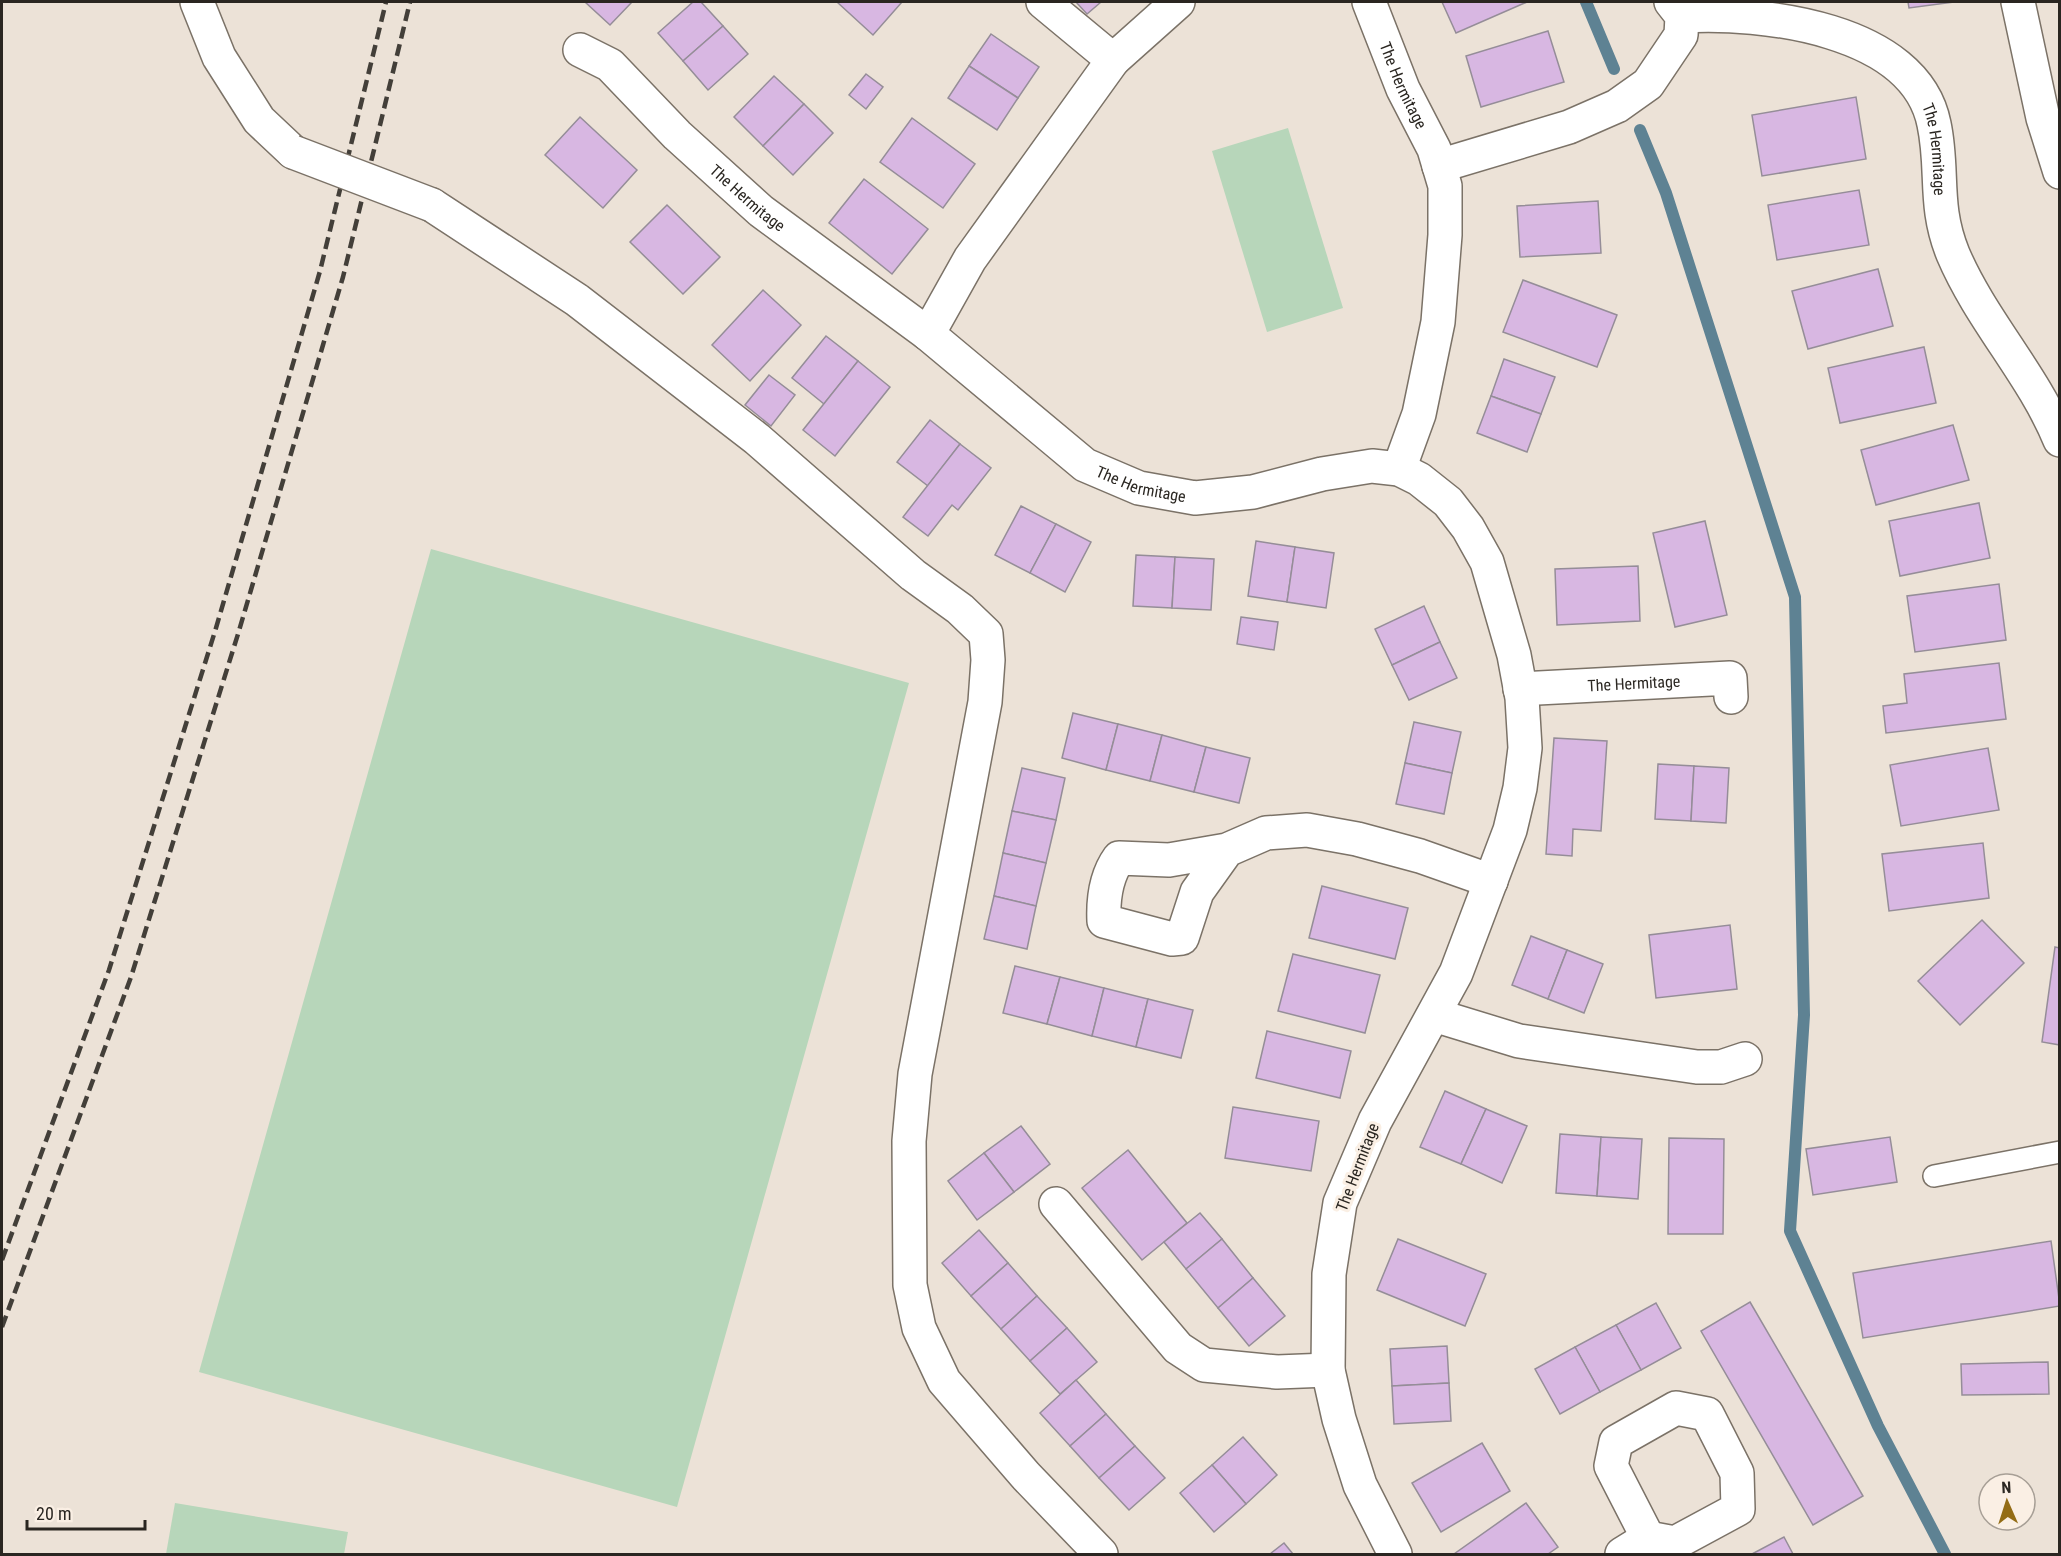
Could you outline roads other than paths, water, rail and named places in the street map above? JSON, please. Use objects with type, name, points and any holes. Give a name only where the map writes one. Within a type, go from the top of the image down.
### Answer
[{"type":"street","points":[[197,2],[219,57],[259,120],[293,152],[432,205],[577,300],[757,439],[913,574],[960,609],[986,634],[988,660],[985,702],[915,1074],[909,1141],[910,1285],[919,1328],[944,1381],[1026,1476],[1101,1554]]},
{"type":"street","points":[[1043,2],[1113,60]]},
{"type":"street","points":[[928,334],[970,259],[1113,60],[1178,2]]},
{"type":"street","name":"The Hermitage","points":[[1370,2],[1403,89],[1434,149],[1445,186],[1445,235],[1438,322],[1419,414],[1399,469]]},
{"type":"street","points":[[2018,2],[2043,118],[2060,172]]},
{"type":"street","name":"The Hermitage","points":[[1439,166],[1569,128],[1617,106],[1648,84],[1681,35],[1677,9],[1765,17],[1808,26],[1855,42],[1890,60],[1912,79],[1926,99],[1934,124],[1939,205],[1946,237],[1964,277],[2037,397],[2060,440]]},
{"type":"street","name":"The Hermitage","points":[[580,50],[610,65],[677,135],[761,211],[928,334],[1085,465],[1138,489],[1195,498],[1253,492],[1322,474],[1372,466],[1399,469],[1419,479],[1448,502],[1477,545],[1499,598],[1520,689],[1525,748],[1520,788],[1510,830],[1456,973],[1375,1121],[1340,1203],[1329,1275],[1328,1370],[1339,1419],[1360,1485],[1395,1554]]},
{"type":"street","name":"The Hermitage","points":[[1520,689],[1730,678],[1731,697]]},
{"type":"street","points":[[1227,850],[1266,833],[1307,830],[1357,839],[1420,856],[1491,881]]},
{"type":"street","points":[[1434,1015],[1519,1041],[1697,1066],[1720,1067],[1746,1059]]},
{"type":"street","points":[[1056,1204],[1178,1348],[1204,1365],[1277,1372],[1328,1370]]},
{"type":"lane","points":[[1934,1176],[2060,1152]]},
{"type":"waterway","points":[[1586,2],[1614,69]]},
{"type":"waterway","points":[[1640,130],[1666,193],[1795,597],[1804,1015],[1790,1231],[1878,1426],[1945,1554]]},
{"type":"railway","points":[[2,1260],[109,970],[216,628],[320,271],[386,2]]},
{"type":"railway","points":[[2,1327],[131,977],[238,634],[343,277],[410,2]]}]
